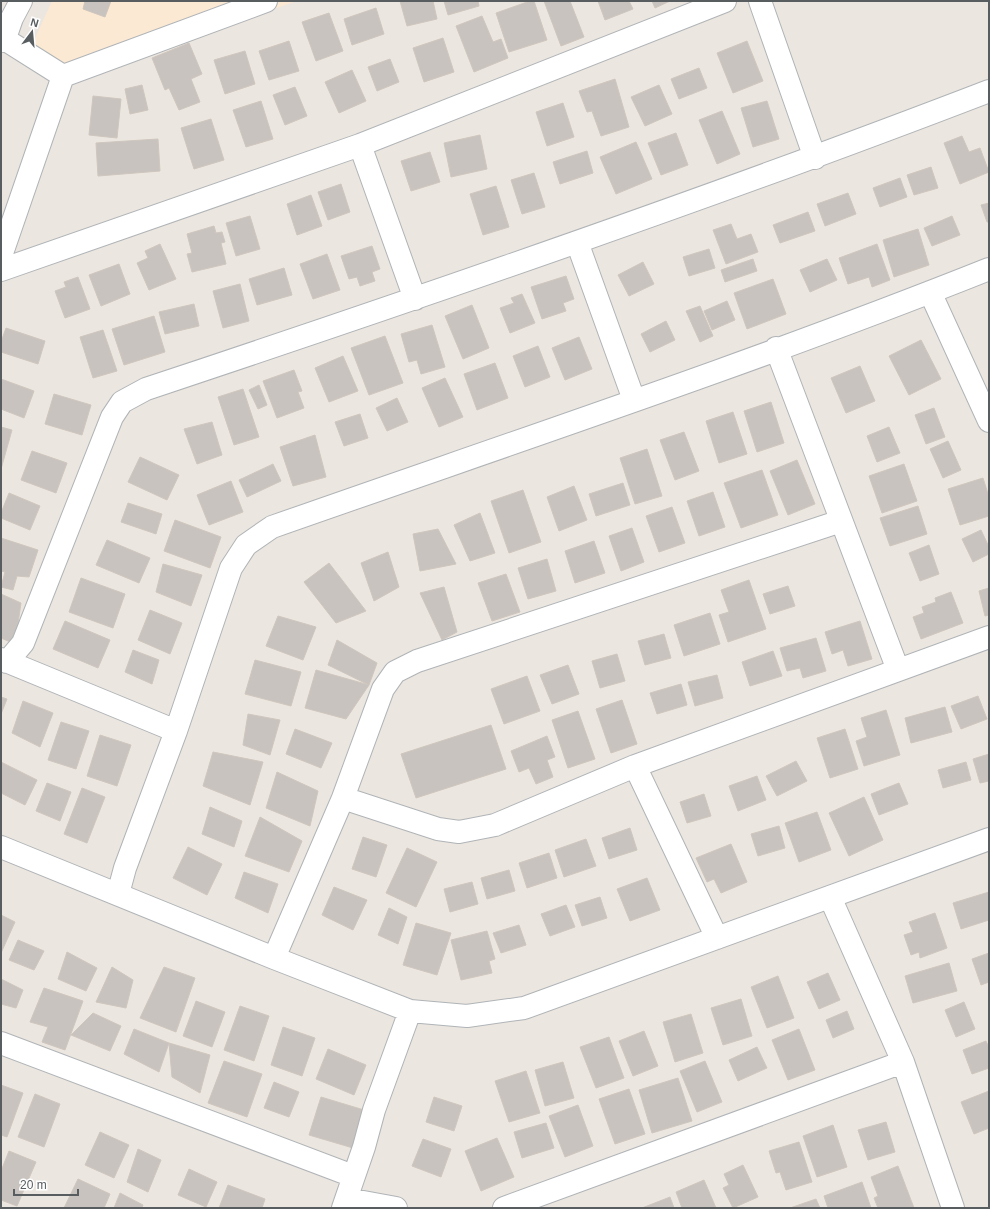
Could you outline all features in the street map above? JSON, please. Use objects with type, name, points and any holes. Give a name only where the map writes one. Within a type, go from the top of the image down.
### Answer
[{"type":"street","points":[[21,1],[3,39],[63,76]]},
{"type":"street","points":[[63,76],[266,1]]},
{"type":"street","points":[[1,270],[360,145],[726,1]]},
{"type":"street","points":[[760,1],[815,158]]},
{"type":"street","points":[[1,256],[63,76]]},
{"type":"street","points":[[176,731],[4,661],[23,643],[112,417],[122,402],[146,389],[415,299],[815,158],[989,90]]},
{"type":"street","points":[[360,145],[415,299]]},
{"type":"street","points":[[578,242],[634,400]]},
{"type":"street","points":[[118,894],[125,868],[176,731],[231,568],[246,545],[272,527],[634,400],[930,292],[989,268]]},
{"type":"street","points":[[930,292],[989,421]]},
{"type":"street","points":[[776,348],[898,670]]},
{"type":"street","points":[[274,958],[343,798],[383,689],[395,672],[418,661],[841,521]]},
{"type":"street","points":[[343,798],[438,829],[459,832],[495,825],[635,766],[989,637]]},
{"type":"street","points":[[635,766],[717,938]]},
{"type":"street","points":[[1,847],[274,958],[410,1011],[467,1016],[524,1008],[989,839]]},
{"type":"street","points":[[830,897],[902,1062],[953,1208]]},
{"type":"street","points":[[396,1208],[345,1203],[364,1147],[374,1110],[410,1011]]},
{"type":"street","points":[[1,1043],[353,1176]]},
{"type":"street","points":[[504,1208],[902,1062]]},
{"type":"shaded area","points":[[52,1],[297,1],[67,80],[32,45]]},
{"type":"building","points":[[85,1],[111,1],[105,17],[83,9]]},
{"type":"building","points":[[400,1],[433,1],[437,19],[407,26]]},
{"type":"building","points":[[444,1],[478,1],[479,6],[448,15]]},
{"type":"building","points":[[530,1],[534,1],[547,40],[509,52],[496,13]]},
{"type":"building","points":[[544,1],[570,1],[584,37],[561,46]]},
{"type":"building","points":[[598,1],[629,1],[633,9],[605,20]]},
{"type":"building","points":[[652,1],[670,1],[655,8]]},
{"type":"building","points":[[376,8],[384,34],[352,45],[344,19]]},
{"type":"building","points":[[329,13],[343,51],[316,61],[302,22]]},
{"type":"building","points":[[482,16],[493,42],[501,39],[508,58],[474,72],[456,26]]},
{"type":"building","points":[[443,38],[454,72],[424,82],[413,48]]},
{"type":"building","points":[[289,41],[299,71],[269,80],[259,51]]},
{"type":"building","points":[[747,41],[763,81],[733,93],[717,53]]},
{"type":"building","points":[[189,43],[202,74],[191,79],[200,102],[179,110],[169,88],[165,90],[152,58]]},
{"type":"building","points":[[245,51],[255,84],[225,94],[214,60]]},
{"type":"building","points":[[390,59],[399,82],[377,91],[368,67]]},
{"type":"building","points":[[699,68],[707,88],[679,99],[671,79]]},
{"type":"building","points":[[352,70],[366,101],[339,113],[325,82]]},
{"type":"building","points":[[615,79],[629,127],[601,136],[592,111],[587,112],[579,91]]},
{"type":"building","points":[[142,85],[148,110],[130,114],[125,89]]},
{"type":"building","points":[[659,85],[672,114],[645,126],[631,97]]},
{"type":"building","points":[[295,87],[307,116],[285,125],[273,95]]},
{"type":"building","points":[[93,96],[121,99],[117,138],[89,135]]},
{"type":"building","points":[[261,101],[273,139],[246,147],[233,110]]},
{"type":"building","points":[[767,101],[779,139],[753,147],[741,108]]},
{"type":"building","points":[[563,103],[574,137],[547,146],[536,112]]},
{"type":"building","points":[[722,111],[740,154],[717,164],[699,120]]},
{"type":"building","points":[[211,119],[224,160],[194,169],[181,128]]},
{"type":"building","points":[[676,133],[688,165],[661,175],[648,143]]},
{"type":"building","points":[[480,135],[487,169],[451,177],[444,143]]},
{"type":"building","points":[[962,136],[969,152],[980,148],[989,172],[960,184],[944,143]]},
{"type":"building","points":[[158,139],[160,171],[98,176],[96,143]]},
{"type":"building","points":[[636,142],[652,179],[616,194],[600,157]]},
{"type":"building","points":[[587,151],[593,173],[560,184],[553,162]]},
{"type":"building","points":[[430,152],[440,182],[411,191],[401,161]]},
{"type":"building","points":[[931,167],[938,188],[914,195],[907,175]]},
{"type":"building","points":[[534,173],[545,207],[522,214],[511,180]]},
{"type":"building","points":[[900,178],[907,197],[880,207],[873,188]]},
{"type":"building","points":[[341,184],[350,212],[328,220],[318,192]]},
{"type":"building","points":[[496,186],[509,227],[483,235],[470,194]]},
{"type":"building","points":[[848,193],[856,214],[825,226],[817,204]]},
{"type":"building","points":[[311,195],[322,226],[297,235],[287,204]]},
{"type":"building","points":[[989,203],[989,222],[987,222],[981,205]]},
{"type":"building","points":[[808,212],[815,231],[780,243],[773,225]]},
{"type":"building","points":[[250,216],[260,249],[236,256],[226,223]]},
{"type":"building","points":[[952,216],[960,235],[932,246],[924,228]]},
{"type":"building","points":[[731,224],[737,239],[751,234],[758,252],[726,264],[713,230]]},
{"type":"building","points":[[214,226],[216,233],[222,232],[225,242],[221,243],[226,264],[192,272],[187,254],[192,253],[187,234]]},
{"type":"building","points":[[918,229],[929,265],[894,277],[883,240]]},
{"type":"building","points":[[160,244],[176,279],[149,290],[137,263],[148,258],[145,251]]},
{"type":"building","points":[[877,244],[890,280],[872,287],[869,277],[848,284],[839,258]]},
{"type":"building","points":[[372,246],[380,269],[372,272],[375,281],[360,286],[357,277],[349,279],[341,256]]},
{"type":"building","points":[[709,249],[715,268],[689,276],[683,257]]},
{"type":"building","points":[[327,254],[340,290],[313,299],[300,264]]},
{"type":"building","points":[[753,259],[757,271],[725,282],[721,270]]},
{"type":"building","points":[[827,259],[837,280],[810,292],[800,270]]},
{"type":"building","points":[[643,262],[654,284],[629,296],[618,275]]},
{"type":"building","points":[[119,264],[130,294],[101,306],[89,275]]},
{"type":"building","points":[[284,268],[292,295],[257,305],[249,279]]},
{"type":"building","points":[[566,276],[574,299],[563,303],[566,311],[542,319],[531,287]]},
{"type":"building","points":[[78,277],[90,309],[65,318],[55,291],[66,287],[64,282]]},
{"type":"building","points":[[773,279],[786,314],[747,329],[734,293]]},
{"type":"building","points":[[240,284],[249,321],[223,328],[213,291]]},
{"type":"building","points":[[522,294],[535,323],[510,333],[500,308],[514,303],[511,298]]},
{"type":"building","points":[[727,301],[735,320],[712,330],[704,311]]},
{"type":"building","points":[[194,304],[199,326],[165,334],[159,312]]},
{"type":"building","points":[[472,305],[489,348],[463,359],[445,316]]},
{"type":"building","points":[[700,306],[713,336],[700,342],[686,311]]},
{"type":"building","points":[[154,316],[165,352],[124,365],[112,329]]},
{"type":"building","points":[[666,321],[675,340],[650,352],[641,334]]},
{"type":"building","points":[[432,325],[445,367],[421,374],[417,360],[409,362],[401,334]]},
{"type":"building","points":[[6,328],[45,341],[38,364],[1,352],[1,342]]},
{"type":"building","points":[[103,330],[117,371],[93,378],[80,337]]},
{"type":"building","points":[[385,336],[403,383],[369,395],[351,348]]},
{"type":"building","points":[[579,337],[592,369],[565,380],[552,348]]},
{"type":"building","points":[[921,340],[941,379],[909,395],[889,356]]},
{"type":"building","points":[[538,346],[550,377],[525,387],[513,356]]},
{"type":"building","points":[[343,356],[358,391],[329,402],[315,368]]},
{"type":"building","points":[[495,363],[508,398],[477,410],[464,374]]},
{"type":"building","points":[[860,366],[875,401],[846,413],[831,378]]},
{"type":"building","points":[[294,370],[302,391],[298,392],[304,408],[277,418],[263,381]]},
{"type":"building","points":[[445,378],[463,417],[439,427],[422,388]]},
{"type":"building","points":[[1,379],[34,391],[24,418],[1,409]]},
{"type":"building","points":[[259,385],[267,405],[258,409],[249,390]]},
{"type":"building","points":[[243,389],[259,437],[234,445],[218,397]]},
{"type":"building","points":[[54,394],[91,405],[82,435],[45,424]]},
{"type":"building","points":[[397,398],[408,422],[387,431],[376,408]]},
{"type":"building","points":[[771,402],[784,443],[757,452],[744,411]]},
{"type":"building","points":[[934,408],[945,437],[926,444],[915,415]]},
{"type":"building","points":[[733,412],[747,454],[719,463],[706,421]]},
{"type":"building","points":[[360,414],[368,438],[344,446],[335,422]]},
{"type":"building","points":[[212,422],[222,455],[197,464],[184,429]]},
{"type":"building","points":[[1,427],[12,430],[1,469]]},
{"type":"building","points":[[889,427],[900,453],[877,462],[867,436]]},
{"type":"building","points":[[684,432],[699,471],[675,480],[660,440]]},
{"type":"building","points":[[315,435],[326,477],[293,486],[280,447]]},
{"type":"building","points":[[948,441],[961,470],[943,478],[930,449]]},
{"type":"building","points":[[647,449],[662,496],[635,504],[620,458]]},
{"type":"building","points":[[32,451],[67,463],[56,493],[21,480]]},
{"type":"building","points":[[140,457],[179,475],[167,500],[128,482]]},
{"type":"building","points":[[797,460],[815,504],[788,515],[770,471]]},
{"type":"building","points":[[273,464],[281,481],[247,497],[239,480]]},
{"type":"building","points":[[904,464],[917,501],[882,513],[869,476]]},
{"type":"building","points":[[762,470],[778,515],[741,528],[724,483]]},
{"type":"building","points":[[983,478],[989,497],[989,516],[960,525],[948,489]]},
{"type":"building","points":[[231,481],[243,512],[209,525],[197,495]]},
{"type":"building","points":[[623,483],[630,505],[596,516],[589,494]]},
{"type":"building","points":[[574,486],[587,520],[559,531],[547,497]]},
{"type":"building","points":[[523,490],[541,542],[509,553],[491,501]]},
{"type":"building","points":[[713,492],[725,527],[699,536],[687,501]]},
{"type":"building","points":[[9,493],[40,506],[30,530],[1,518],[1,513]]},
{"type":"building","points":[[128,503],[162,514],[156,534],[121,522]]},
{"type":"building","points":[[918,506],[927,534],[890,546],[880,518]]},
{"type":"building","points":[[672,507],[685,543],[659,552],[646,516]]},
{"type":"building","points":[[480,513],[495,553],[470,561],[454,525]]},
{"type":"building","points":[[175,520],[221,537],[210,568],[164,551]]},
{"type":"building","points":[[632,528],[644,562],[621,571],[609,536]]},
{"type":"building","points":[[438,529],[456,564],[420,571],[413,534]]},
{"type":"building","points":[[981,530],[989,547],[989,554],[973,562],[962,539]]},
{"type":"building","points":[[1,538],[38,550],[29,577],[17,576],[13,590],[1,587],[5,572],[1,571]]},
{"type":"building","points":[[107,540],[150,558],[139,583],[96,565]]},
{"type":"building","points":[[594,541],[605,573],[575,583],[565,551]]},
{"type":"building","points":[[929,545],[939,574],[920,581],[909,553]]},
{"type":"building","points":[[388,552],[399,587],[374,601],[361,563]]},
{"type":"building","points":[[547,559],[556,591],[528,599],[518,568]]},
{"type":"building","points":[[329,563],[366,611],[336,623],[304,582]]},
{"type":"building","points":[[163,564],[202,575],[191,606],[156,592]]},
{"type":"building","points":[[506,574],[520,612],[492,621],[478,583]]},
{"type":"building","points":[[81,578],[125,594],[113,628],[69,612]]},
{"type":"building","points":[[749,580],[766,629],[728,642],[719,615],[729,612],[721,590]]},
{"type":"building","points":[[788,586],[795,606],[770,614],[763,594]]},
{"type":"building","points":[[444,587],[457,632],[442,640],[420,593]]},
{"type":"building","points":[[989,588],[989,615],[985,616],[979,591]]},
{"type":"building","points":[[951,592],[963,623],[921,639],[913,617],[924,613],[922,607],[936,602],[935,598]]},
{"type":"building","points":[[1,594],[21,603],[15,644],[1,638]]},
{"type":"building","points":[[150,610],[182,623],[170,654],[138,640]]},
{"type":"building","points":[[710,613],[720,644],[684,656],[674,625]]},
{"type":"building","points":[[278,616],[316,627],[303,660],[266,646]]},
{"type":"building","points":[[65,621],[110,640],[98,668],[53,649]]},
{"type":"building","points":[[860,621],[872,659],[848,666],[843,650],[832,654],[825,632]]},
{"type":"building","points":[[664,634],[671,658],[645,665],[638,641]]},
{"type":"building","points":[[816,638],[826,671],[803,678],[800,668],[787,671],[780,648]]},
{"type":"building","points":[[337,640],[377,663],[369,685],[328,665]]},
{"type":"building","points":[[133,650],[159,660],[152,684],[125,672]]},
{"type":"building","points":[[773,651],[782,676],[750,686],[742,662]]},
{"type":"building","points":[[617,654],[625,681],[600,688],[592,661]]},
{"type":"building","points":[[255,660],[301,672],[291,706],[245,694]]},
{"type":"building","points":[[568,665],[579,694],[552,704],[540,675]]},
{"type":"building","points":[[316,670],[369,685],[346,719],[305,708]]},
{"type":"building","points":[[717,675],[723,698],[695,706],[688,682]]},
{"type":"building","points":[[527,676],[540,711],[504,724],[491,689]]},
{"type":"building","points":[[681,684],[687,705],[657,714],[650,693]]},
{"type":"building","points":[[978,696],[987,719],[961,729],[951,706]]},
{"type":"building","points":[[1,697],[7,699],[1,714]]},
{"type":"building","points":[[622,700],[637,744],[611,753],[596,709]]},
{"type":"building","points":[[23,701],[53,713],[40,747],[12,733]]},
{"type":"building","points":[[945,707],[952,732],[911,743],[905,718]]},
{"type":"building","points":[[886,710],[900,755],[864,766],[856,741],[867,737],[861,718]]},
{"type":"building","points":[[578,711],[595,759],[568,768],[552,720]]},
{"type":"building","points":[[248,714],[280,720],[270,755],[243,745]]},
{"type":"building","points":[[61,722],[89,731],[76,769],[48,760]]},
{"type":"building","points":[[491,725],[506,769],[416,798],[401,754]]},
{"type":"building","points":[[295,729],[332,743],[321,768],[286,754]]},
{"type":"building","points":[[845,729],[858,769],[830,778],[817,738]]},
{"type":"building","points":[[100,735],[131,745],[117,786],[87,776]]},
{"type":"building","points":[[547,736],[555,757],[547,760],[553,777],[536,784],[529,768],[519,772],[511,751]]},
{"type":"building","points":[[213,752],[263,762],[250,805],[203,786]]},
{"type":"building","points":[[989,754],[989,781],[980,783],[973,759]]},
{"type":"building","points":[[796,761],[807,781],[777,796],[766,776]]},
{"type":"building","points":[[1,762],[37,780],[25,805],[1,793]]},
{"type":"building","points":[[966,762],[971,780],[943,788],[938,770]]},
{"type":"building","points":[[277,772],[318,791],[310,826],[266,808]]},
{"type":"building","points":[[757,776],[766,800],[738,811],[729,786]]},
{"type":"building","points":[[47,783],[71,792],[60,821],[36,811]]},
{"type":"building","points":[[899,783],[908,804],[879,815],[871,794]]},
{"type":"building","points":[[82,788],[105,797],[87,843],[64,834]]},
{"type":"building","points":[[704,794],[711,816],[687,823],[680,802]]},
{"type":"building","points":[[864,797],[883,840],[849,856],[829,813]]},
{"type":"building","points":[[210,807],[242,821],[234,847],[202,834]]},
{"type":"building","points":[[817,812],[831,850],[799,862],[785,823]]},
{"type":"building","points":[[260,817],[302,841],[289,872],[245,856]]},
{"type":"building","points":[[779,826],[785,848],[758,856],[751,834]]},
{"type":"building","points":[[630,828],[637,850],[609,859],[602,838]]},
{"type":"building","points":[[363,837],[387,845],[376,877],[352,869]]},
{"type":"building","points":[[586,839],[596,866],[564,877],[555,850]]},
{"type":"building","points":[[731,844],[747,882],[721,893],[714,879],[707,882],[696,858]]},
{"type":"building","points":[[188,847],[222,864],[207,895],[173,878]]},
{"type":"building","points":[[407,848],[437,862],[416,907],[386,893]]},
{"type":"building","points":[[549,853],[557,878],[527,888],[519,863]]},
{"type":"building","points":[[509,870],[515,891],[487,899],[481,878]]},
{"type":"building","points":[[244,872],[278,884],[268,913],[235,898]]},
{"type":"building","points":[[647,878],[660,910],[630,921],[617,889]]},
{"type":"building","points":[[472,882],[478,904],[450,912],[444,889]]},
{"type":"building","points":[[334,887],[367,900],[353,930],[322,915]]},
{"type":"building","points":[[989,892],[989,920],[961,929],[953,903]]},
{"type":"building","points":[[600,897],[607,918],[582,926],[575,905]]},
{"type":"building","points":[[566,905],[575,927],[550,936],[541,914]]},
{"type":"building","points":[[389,908],[407,917],[398,944],[378,935]]},
{"type":"building","points":[[935,913],[947,948],[920,958],[919,952],[911,955],[904,935],[913,932],[909,922]]},
{"type":"building","points":[[1,915],[15,922],[1,953]]},
{"type":"building","points":[[416,923],[451,933],[437,975],[403,965]]},
{"type":"building","points":[[519,925],[526,945],[501,953],[493,933]]},
{"type":"building","points":[[487,931],[495,959],[489,961],[492,973],[461,980],[451,940]]},
{"type":"building","points":[[18,940],[44,951],[34,970],[9,960]]},
{"type":"building","points":[[67,952],[97,968],[86,991],[58,979]]},
{"type":"building","points":[[989,953],[989,982],[981,985],[972,959]]},
{"type":"building","points":[[949,963],[957,991],[913,1003],[905,976]]},
{"type":"building","points":[[112,967],[133,980],[126,1008],[96,1002]]},
{"type":"building","points":[[164,967],[195,978],[176,1032],[140,1018]]},
{"type":"building","points":[[828,973],[840,1000],[819,1009],[807,982]]},
{"type":"building","points":[[778,976],[794,1018],[767,1028],[751,987]]},
{"type":"building","points":[[1,979],[23,990],[16,1008],[1,1004]]},
{"type":"building","points":[[44,988],[83,1001],[65,1050],[42,1042],[48,1027],[30,1022]]},
{"type":"building","points":[[741,999],[752,1036],[723,1045],[711,1008]]},
{"type":"building","points":[[196,1001],[225,1012],[212,1047],[183,1036]]},
{"type":"building","points":[[964,1002],[975,1029],[956,1037],[945,1010]]},
{"type":"building","points":[[240,1006],[269,1016],[254,1061],[224,1050]]},
{"type":"building","points":[[847,1011],[854,1029],[833,1038],[826,1020]]},
{"type":"building","points":[[93,1013],[121,1026],[110,1051],[71,1035]]},
{"type":"building","points":[[691,1014],[703,1053],[675,1062],[663,1022]]},
{"type":"building","points":[[283,1027],[315,1038],[302,1076],[271,1065]]},
{"type":"building","points":[[134,1029],[169,1043],[159,1072],[124,1054]]},
{"type":"building","points":[[799,1029],[815,1070],[788,1080],[772,1040]]},
{"type":"building","points":[[644,1031],[658,1066],[633,1076],[619,1041]]},
{"type":"building","points":[[609,1037],[624,1078],[596,1088],[580,1047]]},
{"type":"building","points":[[986,1041],[989,1048],[989,1068],[972,1074],[963,1050]]},
{"type":"building","points":[[169,1043],[210,1055],[200,1093],[172,1077]]},
{"type":"building","points":[[757,1047],[767,1068],[738,1081],[729,1060]]},
{"type":"building","points":[[328,1049],[366,1065],[354,1095],[316,1079]]},
{"type":"building","points":[[224,1061],[262,1074],[247,1117],[208,1103]]},
{"type":"building","points":[[705,1061],[722,1102],[697,1112],[680,1071]]},
{"type":"building","points":[[563,1062],[574,1098],[545,1106],[535,1070]]},
{"type":"building","points":[[526,1071],[540,1113],[509,1122],[495,1081]]},
{"type":"building","points":[[678,1078],[692,1121],[652,1133],[639,1090]]},
{"type":"building","points":[[274,1082],[299,1092],[289,1117],[264,1108]]},
{"type":"building","points":[[1,1085],[23,1093],[7,1137],[1,1135]]},
{"type":"building","points":[[629,1089],[645,1134],[615,1144],[599,1099]]},
{"type":"building","points":[[989,1091],[989,1128],[974,1134],[961,1102]]},
{"type":"building","points":[[35,1094],[60,1104],[44,1147],[18,1137]]},
{"type":"building","points":[[321,1097],[364,1110],[353,1148],[309,1135]]},
{"type":"building","points":[[434,1097],[462,1106],[454,1131],[426,1122]]},
{"type":"building","points":[[578,1105],[593,1146],[565,1157],[549,1116]]},
{"type":"building","points":[[886,1122],[895,1152],[868,1160],[858,1130]]},
{"type":"building","points":[[546,1123],[554,1148],[522,1158],[514,1132]]},
{"type":"building","points":[[833,1125],[847,1167],[817,1177],[803,1136]]},
{"type":"building","points":[[100,1132],[129,1145],[114,1178],[85,1165]]},
{"type":"building","points":[[497,1138],[514,1177],[481,1191],[465,1151]]},
{"type":"building","points":[[423,1139],[451,1149],[441,1177],[412,1166]]},
{"type":"building","points":[[799,1142],[812,1182],[786,1190],[780,1172],[776,1173],[769,1151]]},
{"type":"building","points":[[138,1149],[161,1160],[148,1192],[127,1182]]},
{"type":"building","points":[[9,1151],[36,1162],[17,1206],[1,1200],[1,1171]]},
{"type":"building","points":[[743,1165],[758,1197],[733,1208],[723,1188],[729,1185],[724,1174]]},
{"type":"building","points":[[898,1166],[914,1208],[878,1208],[874,1198],[878,1196],[871,1177]]},
{"type":"building","points":[[189,1169],[217,1182],[206,1207],[178,1195]]},
{"type":"building","points":[[78,1179],[110,1194],[104,1208],[64,1208]]},
{"type":"building","points":[[704,1180],[716,1208],[682,1208],[676,1192]]},
{"type":"building","points":[[862,1182],[871,1208],[828,1208],[824,1196]]},
{"type":"building","points":[[228,1185],[265,1199],[262,1208],[219,1208]]},
{"type":"building","points":[[120,1193],[143,1205],[142,1208],[114,1208]]},
{"type":"building","points":[[670,1197],[674,1208],[642,1208]]},
{"type":"building","points":[[816,1199],[820,1208],[790,1208]]}]
